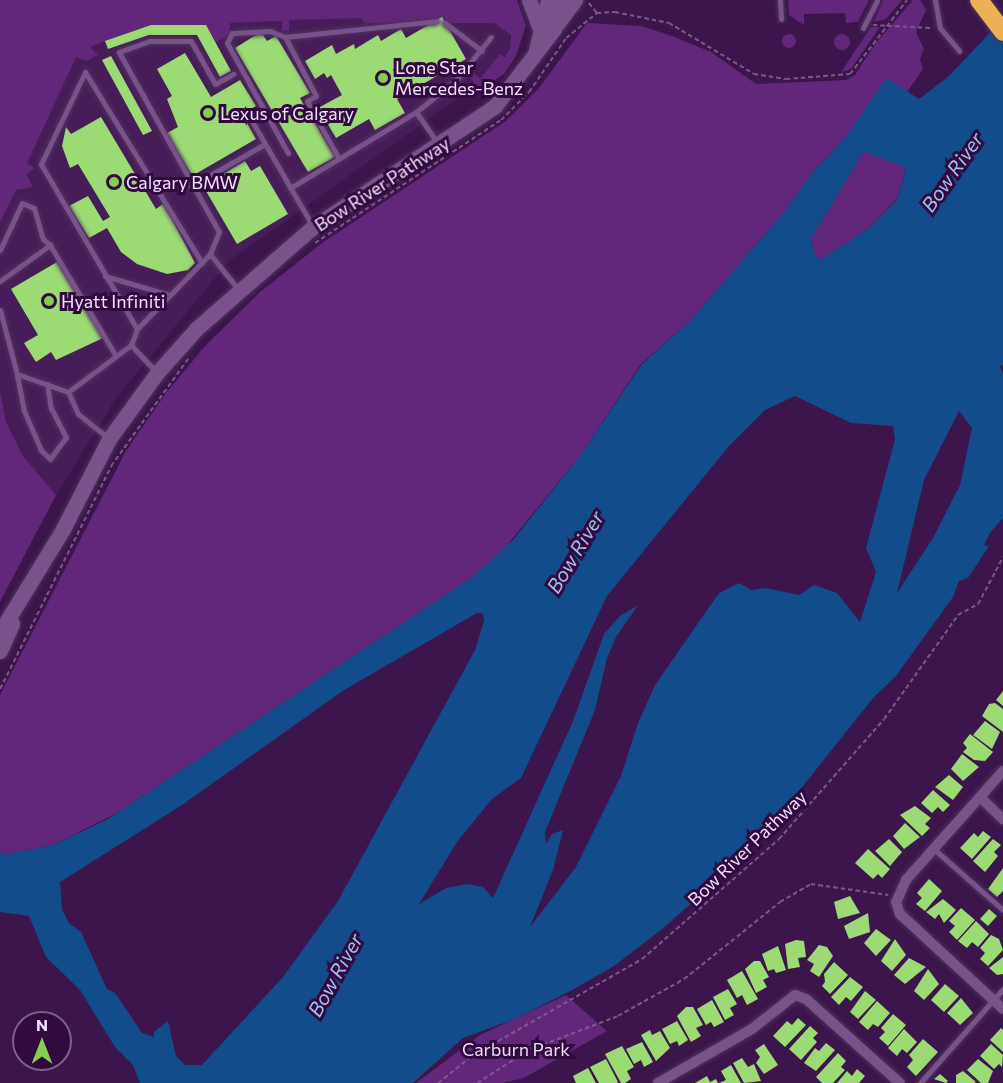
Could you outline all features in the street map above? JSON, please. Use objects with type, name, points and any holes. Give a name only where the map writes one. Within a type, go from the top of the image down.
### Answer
[{"type":"highway","points":[[979,0],[1003,32]]},
{"type":"main road","points":[[529,0],[547,29]]},
{"type":"main road","points":[[547,29],[548,0]]},
{"type":"main road","points":[[0,651],[22,600],[109,439],[157,373],[238,289],[313,227],[495,106],[522,75],[536,52],[560,0]]},
{"type":"main road","points":[[547,29],[575,0]]},
{"type":"main road","points":[[0,632],[22,600]]},
{"type":"street","points":[[1003,771],[982,799],[906,880],[897,898],[900,914],[1003,1009]]},
{"type":"street","points":[[982,799],[1003,819]]},
{"type":"street","points":[[658,1083],[752,1029],[786,999],[795,995],[806,999],[900,1083]]},
{"type":"lane","points":[[780,0],[781,19]]},
{"type":"lane","points":[[863,26],[877,0]]},
{"type":"lane","points":[[935,0],[940,28],[960,51]]},
{"type":"lane","points":[[288,153],[227,43],[232,33],[270,31],[285,37],[436,21]]},
{"type":"lane","points":[[446,23],[482,51]]},
{"type":"lane","points":[[285,37],[316,96],[307,101],[339,159]]},
{"type":"lane","points":[[290,188],[416,112],[457,80],[491,37]]},
{"type":"lane","points":[[68,392],[131,345],[137,329],[210,254],[219,232],[119,52],[149,41],[191,41],[215,84],[233,74]]},
{"type":"lane","points":[[137,329],[41,164],[85,72],[202,263]]},
{"type":"lane","points":[[416,112],[439,145]]},
{"type":"lane","points":[[249,116],[313,227]]},
{"type":"lane","points":[[192,186],[265,144]]},
{"type":"lane","points":[[0,250],[22,203],[34,208],[43,239],[50,244],[116,356]]},
{"type":"lane","points":[[0,281],[50,244]]},
{"type":"lane","points":[[210,254],[238,289]]},
{"type":"lane","points":[[105,276],[170,295]]},
{"type":"lane","points":[[0,310],[24,411],[41,450],[50,459],[66,437],[51,408],[47,384]]},
{"type":"lane","points":[[131,345],[157,373]]},
{"type":"lane","points":[[17,374],[68,392],[78,414],[109,439]]},
{"type":"lane","points":[[935,850],[1003,910]]},
{"type":"lane","points":[[920,1083],[1003,989]]},
{"type":"path","points":[[586,0],[597,13],[633,14],[669,23],[754,74],[771,79],[850,74],[884,25],[906,0]]},
{"type":"path","name":"Bow River Pathway","points":[[314,244],[501,120],[529,92],[566,38],[597,13]]},
{"type":"path","points":[[863,26],[940,28]]},
{"type":"path","points":[[0,689],[111,466],[188,359]]},
{"type":"path","name":"Bow River Pathway","points":[[438,1083],[472,1056],[642,958],[779,839],[884,718],[958,615],[978,604],[1003,557]]},
{"type":"path","points":[[477,1083],[529,1050],[618,1016],[684,979],[780,902],[811,884],[897,898]]},
{"type":"shaded area","points":[[441,12],[511,19],[509,62],[229,261],[116,398],[56,495],[23,456],[6,422],[0,391],[0,202],[71,44],[145,17]]},
{"type":"green space","points":[[0,0],[517,0],[526,25],[516,56],[504,74],[480,90],[469,77],[474,73],[480,79],[500,54],[505,57],[510,48],[511,35],[494,23],[365,23],[361,18],[289,20],[289,31],[282,31],[282,21],[230,23],[230,34],[216,42],[205,25],[151,25],[105,41],[90,47],[98,55],[86,61],[76,57],[27,163],[35,168],[26,174],[33,187],[16,190],[0,222]]},
{"type":"green space","points":[[788,0],[869,0],[858,22],[846,23],[845,13],[804,14],[804,25],[789,15]]},
{"type":"green space","points":[[883,0],[902,0],[886,19],[874,22]]},
{"type":"green space","points":[[913,0],[920,0],[926,10],[916,32],[924,49],[920,59],[923,69],[907,92],[886,79],[847,135],[813,172],[784,212],[691,320],[641,364],[582,453],[501,553],[474,576],[117,813],[53,845],[8,854],[0,852],[0,695],[126,451],[166,393],[205,346],[260,292],[322,243],[506,121],[539,88],[587,23],[641,26],[672,36],[711,52],[756,84],[846,80],[855,75],[875,44]]},
{"type":"green space","points":[[871,27],[880,27],[851,69],[841,72]]},
{"type":"green space","points":[[786,34],[792,34],[796,41],[792,48],[786,48],[782,44],[782,38]]},
{"type":"green space","points":[[842,34],[848,36],[850,42],[848,48],[842,50],[836,48],[834,42],[836,36]]},
{"type":"green space","points":[[864,151],[906,167],[897,199],[869,228],[820,260],[813,251],[812,237]]},
{"type":"green space","points":[[0,391],[6,422],[23,456],[56,495],[0,602]]},
{"type":"green space","name":"Carburn Park","points":[[566,995],[607,1031],[524,1078],[503,1083],[416,1083],[480,1035]]},
{"type":"water","name":"Bow River","points":[[1003,19],[1003,364],[1000,367],[1003,374],[1003,518],[990,533],[984,545],[989,546],[968,578],[959,581],[953,597],[896,676],[873,698],[780,815],[729,870],[661,930],[614,966],[574,989],[515,1019],[463,1038],[413,1083],[140,1083],[133,1065],[115,1047],[80,990],[46,957],[29,916],[0,912],[0,852],[8,854],[53,845],[108,819],[474,576],[514,539],[582,453],[642,364],[691,320],[784,212],[813,172],[847,135],[886,78],[919,99],[948,77]],"holes":[[[864,151],[906,168],[897,200],[869,228],[820,260],[813,251],[812,237]],[[795,396],[851,423],[893,426],[895,439],[866,548],[876,572],[860,622],[837,593],[814,585],[799,595],[765,588],[751,590],[739,583],[719,593],[655,685],[638,723],[621,776],[576,867],[530,927],[553,870],[563,830],[552,834],[546,844],[545,832],[595,710],[607,658],[616,637],[638,605],[620,616],[604,634],[573,721],[493,898],[483,887],[467,884],[446,888],[419,904],[457,842],[492,799],[521,778],[607,596],[729,446],[765,410]],[[959,411],[972,428],[960,485],[933,538],[897,593],[924,480]],[[477,613],[483,614],[484,620],[475,650],[338,901],[283,977],[202,1065],[185,1065],[176,1056],[168,1021],[154,1032],[154,1037],[142,1033],[115,993],[107,989],[81,932],[69,923],[62,909],[60,882],[182,805],[344,690]]]},
{"type":"building","name":"Lone Star Mercedes-Benz","points":[[442,17],[466,59],[397,99],[405,113],[375,130],[369,119],[336,138],[318,108],[342,95],[331,75],[327,78],[324,73],[315,79],[305,61],[332,45],[336,54],[354,44],[355,49],[378,35],[381,41],[401,29],[406,38]]},
{"type":"building","name":"Lexus of Calgary","points":[[151,25],[206,25],[231,71],[220,77],[197,35],[149,35],[108,49],[105,41]]},
{"type":"building","points":[[261,32],[267,41],[276,36],[310,93],[300,98],[335,157],[308,172],[235,48]]},
{"type":"building","name":"Lexus of Calgary","points":[[185,53],[211,97],[240,80],[256,106],[242,114],[256,139],[192,176],[167,133],[178,127],[167,99],[172,96],[157,69]]},
{"type":"building","points":[[111,56],[152,131],[143,135],[102,60]]},
{"type":"building","name":"Calgary BMW","points":[[101,117],[156,209],[163,204],[174,223],[195,263],[188,270],[167,274],[137,264],[121,252],[107,228],[89,238],[69,206],[88,196],[103,221],[110,217],[78,164],[70,168],[62,146],[66,127],[71,134]]},
{"type":"building","name":"Lexus of Calgary","points":[[245,161],[251,171],[260,166],[288,214],[237,244],[203,186]]},
{"type":"building","name":"Hyatt Infiniti","points":[[57,262],[103,338],[56,360],[51,352],[36,362],[24,343],[38,335],[11,289]]},
{"type":"building","points":[[1003,691],[1003,706],[996,700]]},
{"type":"building","points":[[995,703],[1003,709],[1003,732],[982,716],[989,704]]},
{"type":"building","points":[[985,721],[1000,732],[992,749],[973,735]]},
{"type":"building","points":[[970,734],[993,752],[985,761],[974,760],[963,752],[967,748],[963,743]]},
{"type":"building","points":[[962,754],[979,767],[963,781],[951,769]]},
{"type":"building","points":[[949,775],[963,787],[953,800],[935,787]]},
{"type":"building","points":[[933,790],[950,805],[943,812],[938,807],[932,813],[921,803]]},
{"type":"building","points":[[915,806],[931,818],[925,824],[930,828],[922,836],[900,815]]},
{"type":"building","points":[[905,823],[920,837],[904,849],[893,836]]},
{"type":"building","points":[[983,831],[991,837],[972,859],[960,848],[974,833],[978,837]]},
{"type":"building","points":[[889,839],[902,852],[890,866],[875,851]]},
{"type":"building","points":[[993,839],[1001,845],[994,852],[998,856],[985,872],[973,861]]},
{"type":"building","points":[[868,849],[890,869],[882,878],[878,874],[873,879],[855,863]]},
{"type":"building","points":[[1003,868],[1003,891],[997,897],[988,889]]},
{"type":"building","points":[[929,879],[942,891],[925,911],[916,904],[922,898],[917,893]]},
{"type":"building","points":[[850,896],[860,913],[838,919],[834,902]]},
{"type":"building","points":[[943,899],[956,910],[944,923],[939,914],[935,919],[926,912]]},
{"type":"building","points":[[961,908],[975,920],[957,940],[949,932],[955,926],[949,921]]},
{"type":"building","points":[[989,909],[997,916],[988,926],[980,919]]},
{"type":"building","points":[[868,913],[870,932],[849,939],[844,926]]},
{"type":"building","points":[[976,921],[989,934],[978,947],[972,942],[967,948],[958,941]]},
{"type":"building","points":[[876,929],[891,940],[876,956],[864,943]]},
{"type":"building","points":[[991,935],[999,939],[1003,950],[988,966],[980,959],[985,953],[980,948]]},
{"type":"building","points":[[895,939],[906,955],[892,971],[881,961]]},
{"type":"building","points":[[796,940],[804,941],[806,957],[798,958],[800,967],[788,969],[785,944]]},
{"type":"building","points":[[819,945],[827,947],[833,956],[819,977],[810,971],[814,964],[807,960]]},
{"type":"building","points":[[778,946],[786,970],[776,973],[774,969],[768,971],[762,954]]},
{"type":"building","points":[[1003,957],[1003,974],[997,975],[989,968]]},
{"type":"building","points":[[909,958],[926,967],[905,984],[894,975]]},
{"type":"building","points":[[754,961],[760,961],[769,977],[763,980],[767,987],[756,993],[745,969]]},
{"type":"building","points":[[834,962],[848,975],[830,994],[822,986],[825,982],[824,974]]},
{"type":"building","points":[[928,969],[939,984],[924,1000],[914,991]]},
{"type":"building","points":[[742,971],[758,999],[747,1005],[742,995],[737,998],[727,980]]},
{"type":"building","points":[[850,977],[863,987],[851,1001],[846,997],[839,1005],[831,997]]},
{"type":"building","points":[[945,984],[959,996],[944,1012],[931,1000]]},
{"type":"building","points":[[728,989],[737,1004],[730,1008],[734,1015],[725,1020],[713,997]]},
{"type":"building","points":[[865,991],[876,1000],[858,1019],[850,1012]]},
{"type":"building","points":[[961,998],[973,1013],[960,1025],[947,1013]]},
{"type":"building","points":[[712,1000],[724,1022],[714,1027],[711,1022],[706,1025],[697,1009]]},
{"type":"building","points":[[877,1001],[890,1013],[878,1027],[873,1024],[868,1030],[859,1022]]},
{"type":"building","points":[[686,1007],[693,1007],[703,1025],[696,1028],[701,1036],[691,1042],[677,1016]]},
{"type":"building","points":[[893,1014],[906,1025],[888,1046],[879,1038],[885,1032],[881,1028]]},
{"type":"building","points":[[798,1018],[806,1025],[785,1047],[773,1036],[787,1021],[792,1025]]},
{"type":"building","points":[[677,1021],[688,1040],[679,1046],[677,1041],[670,1044],[662,1029]]},
{"type":"building","points":[[810,1026],[818,1033],[813,1038],[817,1042],[801,1060],[789,1049]]},
{"type":"building","points":[[1001,1028],[1003,1030],[1003,1052],[990,1040]]},
{"type":"building","points":[[904,1029],[917,1042],[907,1053],[902,1049],[897,1056],[888,1048]]},
{"type":"building","points":[[650,1030],[652,1035],[660,1031],[670,1048],[656,1061],[641,1035]]},
{"type":"building","points":[[923,1039],[938,1052],[916,1076],[907,1067],[913,1060],[909,1055]]},
{"type":"building","points":[[642,1042],[653,1062],[644,1067],[641,1060],[634,1064],[626,1049]]},
{"type":"building","points":[[826,1043],[835,1050],[816,1071],[804,1063],[815,1048],[819,1051]]},
{"type":"building","points":[[764,1044],[778,1065],[764,1074],[756,1063],[760,1057],[755,1050]]},
{"type":"building","points":[[991,1044],[1003,1055],[1002,1067],[999,1064],[994,1069],[980,1056]]},
{"type":"building","points":[[622,1046],[634,1067],[627,1071],[631,1079],[625,1083],[621,1083],[605,1054]]},
{"type":"building","points":[[838,1053],[846,1061],[841,1067],[845,1070],[833,1083],[822,1083],[816,1077]]},
{"type":"building","points":[[742,1058],[748,1067],[754,1064],[761,1081],[744,1083],[733,1063]]},
{"type":"building","points":[[606,1059],[617,1083],[599,1083],[590,1067]]},
{"type":"building","points":[[978,1059],[993,1071],[988,1083],[981,1083],[967,1070]]},
{"type":"building","points":[[731,1065],[741,1083],[719,1083],[726,1080],[721,1071]]},
{"type":"building","points":[[588,1068],[596,1083],[576,1083],[573,1076]]},
{"type":"building","points":[[857,1069],[865,1076],[859,1083],[837,1083],[847,1071],[852,1076]]},
{"type":"building","points":[[963,1071],[976,1082],[956,1083],[956,1075]]},
{"type":"building","points":[[940,1074],[948,1081],[946,1083],[934,1079]]},
{"type":"building","points":[[707,1076],[710,1082],[716,1079],[718,1083],[695,1083]]},
{"type":"place","name":"Lone Star Mercedes-Benz","points":[[383,78]]},
{"type":"place","name":"Lexus of Calgary","points":[[208,113]]},
{"type":"place","name":"Calgary BMW","points":[[114,182]]},
{"type":"place","name":"Hyatt Infiniti","points":[[49,301]]}]
